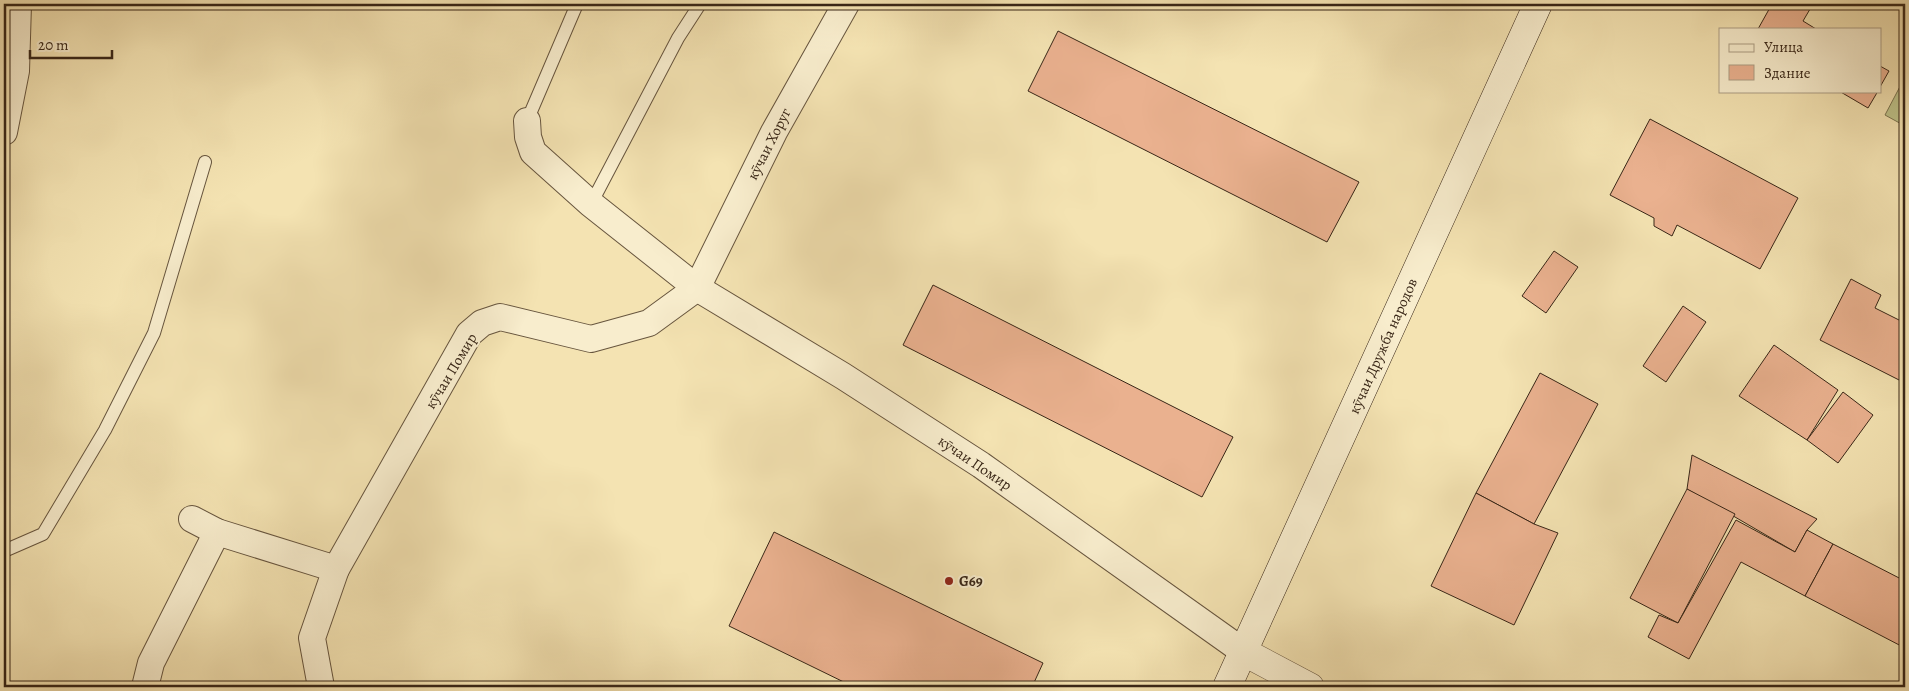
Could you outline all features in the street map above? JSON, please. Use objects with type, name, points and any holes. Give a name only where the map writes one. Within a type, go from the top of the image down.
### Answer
[{"type":"main road","name":"кӯчаи Дружба народов","points":[[1227,687],[1538,4]]},
{"type":"main road","points":[[1244,652],[1310,687]]},
{"type":"street","points":[[4,132],[16,71],[18,4]]},
{"type":"street","name":"кӯчаи Хоруг","points":[[697,288],[774,132],[846,4]]},
{"type":"street","name":"кӯчаи Помир","points":[[527,121],[528,137],[534,152],[591,204],[697,288],[844,376],[981,465],[1244,652]]},
{"type":"street","name":"кӯчаи Помир","points":[[321,687],[312,638],[336,570],[469,334],[482,323],[500,317],[591,339],[650,323],[697,288]]},
{"type":"street","points":[[192,519],[217,532],[336,570]]},
{"type":"street","points":[[146,687],[151,664],[217,532]]},
{"type":"lane","points":[[527,121],[576,4]]},
{"type":"lane","points":[[591,204],[678,38],[700,4]]},
{"type":"lane","points":[[4,551],[43,534],[105,430],[154,333],[205,162]]},
{"type":"green space","points":[[1905,77],[1905,126],[1885,115]]},
{"type":"building","points":[[1772,4],[1813,4],[1803,21],[1814,28],[1759,28]]},
{"type":"building","points":[[1058,31],[1359,182],[1327,242],[1028,91]]},
{"type":"building","points":[[1882,67],[1889,71],[1882,83]]},
{"type":"building","points":[[1841,92],[1877,92],[1868,108]]},
{"type":"building","points":[[1650,119],[1798,198],[1760,269],[1677,225],[1672,236],[1654,226],[1654,218],[1610,195]]},
{"type":"building","points":[[1554,251],[1578,267],[1546,313],[1522,296]]},
{"type":"building","points":[[1851,279],[1881,295],[1875,308],[1905,323],[1905,383],[1820,340]]},
{"type":"building","points":[[933,285],[1233,437],[1202,497],[903,345]]},
{"type":"building","points":[[1683,306],[1706,322],[1666,382],[1643,366]]},
{"type":"building","points":[[1774,345],[1838,390],[1807,440],[1739,396]]},
{"type":"building","points":[[1540,373],[1598,404],[1534,524],[1476,493]]},
{"type":"building","points":[[1843,392],[1873,415],[1838,463],[1807,440]]},
{"type":"building","points":[[1692,455],[1817,519],[1807,530],[1795,552],[1687,489]]},
{"type":"building","points":[[1687,489],[1735,514],[1678,623],[1630,598]]},
{"type":"building","points":[[1476,493],[1534,524],[1558,533],[1514,625],[1431,586]]},
{"type":"building","points":[[1736,520],[1795,552],[1807,530],[1833,544],[1805,596],[1741,562],[1689,659],[1648,637],[1659,615],[1678,623]]},
{"type":"building","points":[[774,532],[1043,663],[1032,687],[854,687],[729,626]]},
{"type":"building","points":[[1833,544],[1905,581],[1905,648],[1805,596]]},
{"type":"place","name":"G69","points":[[949,581]]}]
